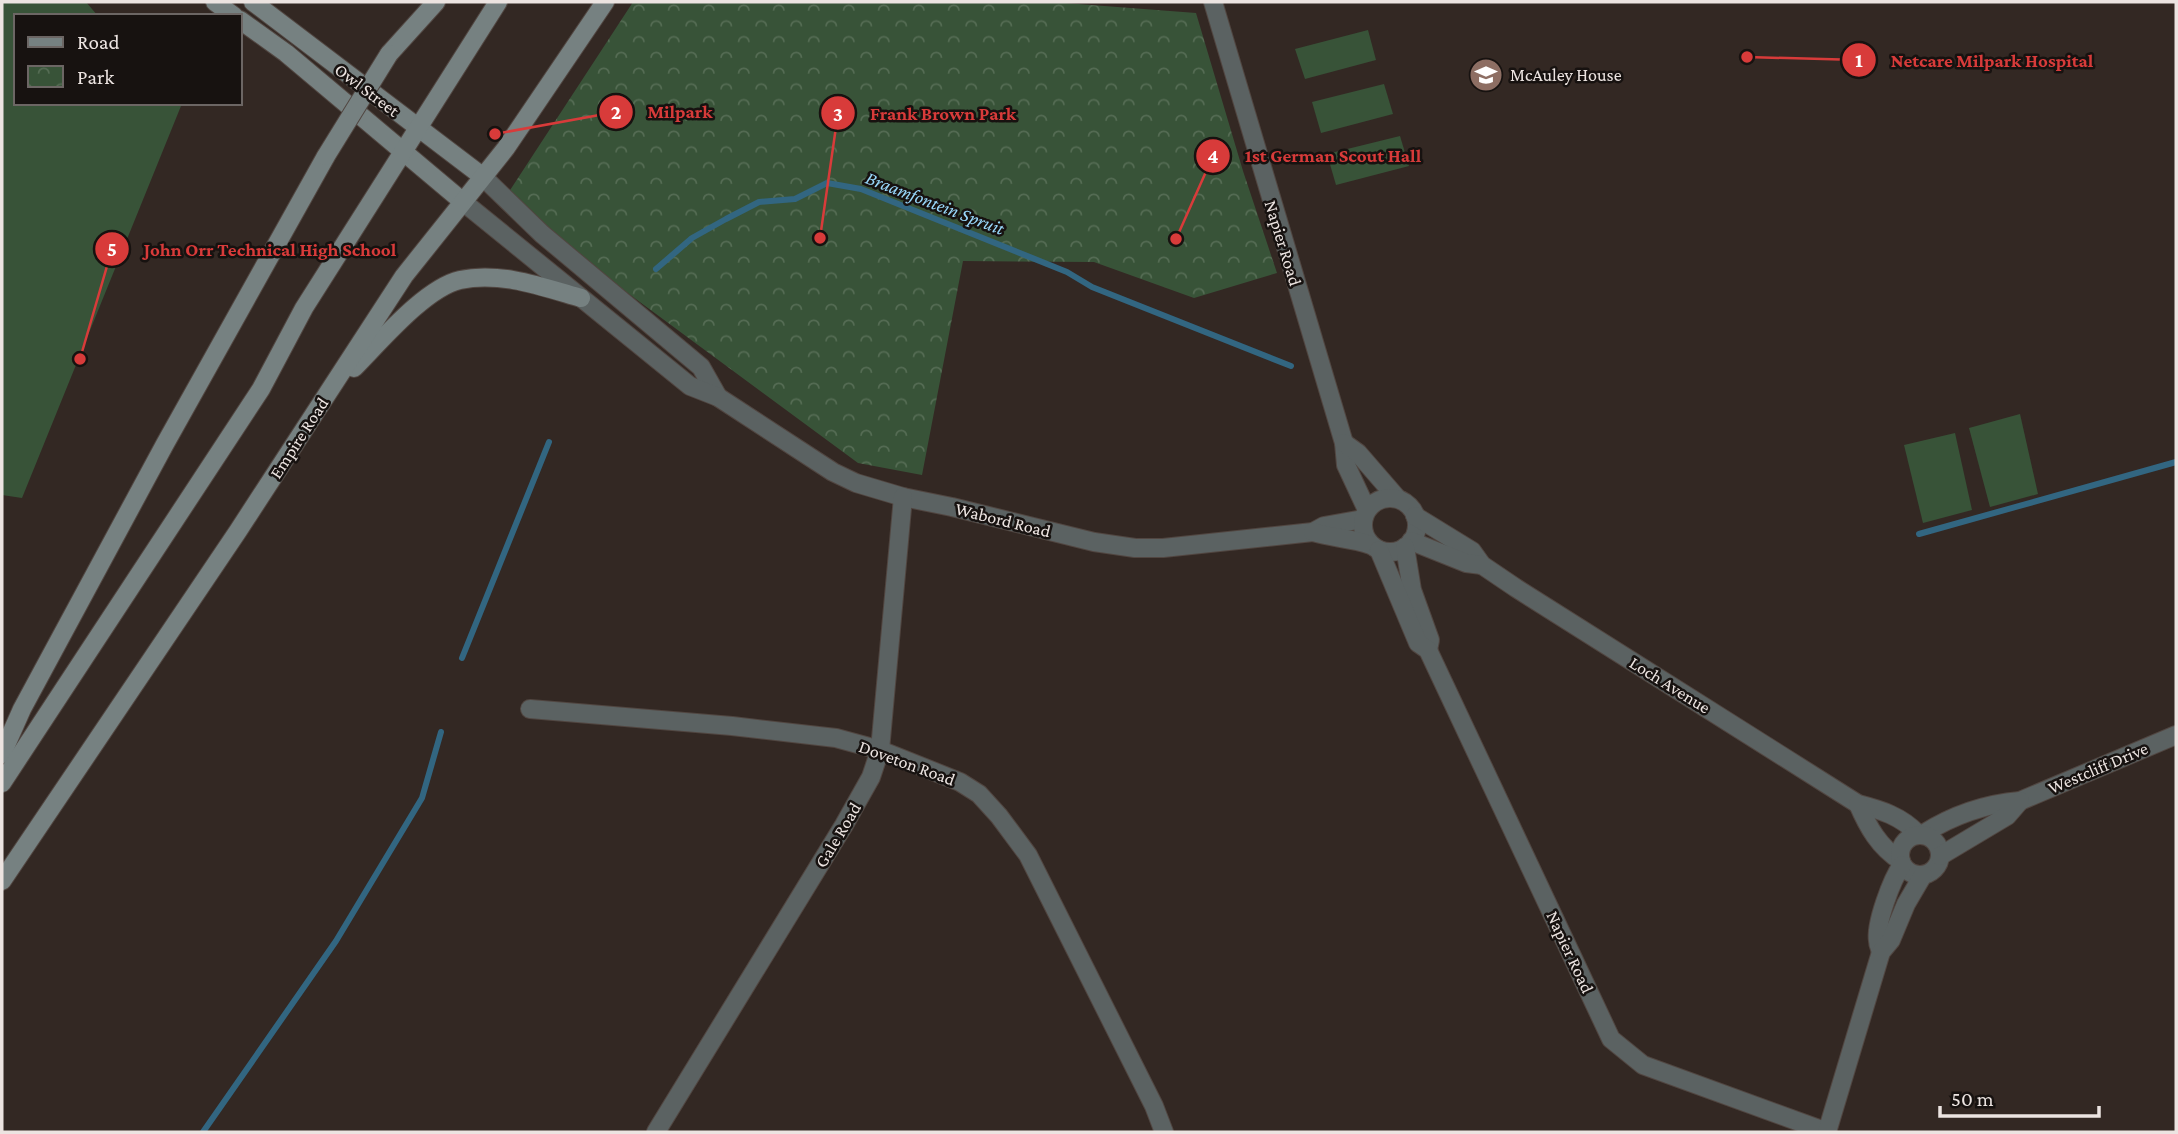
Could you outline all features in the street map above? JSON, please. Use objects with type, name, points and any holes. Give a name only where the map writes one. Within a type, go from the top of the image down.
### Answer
[{"type":"main road","points":[[215,2],[231,14]]},
{"type":"main road","name":"Owl Street","points":[[253,2],[482,176]]},
{"type":"main road","points":[[2,754],[22,709],[158,456],[326,156],[389,54],[436,2]]},
{"type":"main road","points":[[2,783],[261,389],[304,308],[498,2]]},
{"type":"main road","name":"Empire Road","points":[[2,881],[238,531],[404,276],[506,148],[605,2]]},
{"type":"main road","name":"Owl Street","points":[[242,21],[286,53],[463,201]]},
{"type":"main road","points":[[329,392],[424,300],[453,283],[481,278],[506,279],[581,298]]},
{"type":"street","name":"Napier Road","points":[[1213,2],[1344,443],[1346,465],[1365,515]]},
{"type":"street","name":"Wabord Road","points":[[482,176],[542,234],[701,367],[719,397]]},
{"type":"street","name":"Wabord Road","points":[[463,201],[690,386],[719,397],[833,472],[856,483],[903,497],[1094,542],[1135,548],[1163,548],[1313,532],[1324,526],[1365,515]]},
{"type":"street","points":[[1344,443],[1358,453],[1397,498],[1411,508],[1415,516],[1416,533],[1408,544],[1396,551],[1387,552],[1375,547],[1363,528],[1365,515],[1373,503],[1380,499],[1397,498]]},
{"type":"street","name":"Gale Road","points":[[656,1132],[871,777],[880,750],[903,497]]},
{"type":"street","name":"Loch Avenue","points":[[1415,516],[1472,551],[1482,565],[1858,804],[1882,810],[1902,820],[1920,834]]},
{"type":"street","name":"Wabord Road","points":[[1313,532],[1324,536],[1356,539],[1375,547]]},
{"type":"street","name":"Napier Road","points":[[1408,544],[1412,590],[1430,640],[1428,650]]},
{"type":"street","name":"Loch Avenue","points":[[1408,544],[1466,563],[1482,565]]},
{"type":"street","name":"Napier Road","points":[[1375,547],[1418,643],[1428,650],[1611,1039],[1643,1065],[1827,1132]]},
{"type":"street","name":"Doveton Road","points":[[530,709],[732,726],[836,738],[880,750],[960,782],[979,794],[1028,855],[1154,1106],[1164,1132]]},
{"type":"street","name":"Westcliff Drive","points":[[1902,863],[1900,849],[1907,839],[1941,822],[1966,811],[1996,803],[2020,801],[2176,735]]},
{"type":"street","name":"Westcliff Drive","points":[[1923,875],[1932,872],[1940,856],[2007,816],[2020,801]]},
{"type":"street","name":"Loch Avenue","points":[[1858,804],[1881,845],[1902,863]]},
{"type":"street","points":[[1920,834],[1932,838],[1939,846],[1940,856]]},
{"type":"street","points":[[1827,1132],[1881,952],[1891,940],[1906,904],[1923,875],[1908,871],[1902,863],[1884,908],[1877,939],[1881,952]]},
{"type":"green space","points":[[2,2],[86,2],[96,14],[14,14],[14,105],[181,106],[22,498],[2,495]]},
{"type":"green space","points":[[633,2],[1052,2],[1196,13],[1243,171],[1277,273],[1194,298],[1094,262],[963,261],[922,475],[858,463],[503,201]]},
{"type":"green space","points":[[1368,30],[1376,60],[1305,79],[1295,49]]},
{"type":"green space","points":[[1384,84],[1393,114],[1321,133],[1312,102]]},
{"type":"green space","points":[[1400,136],[1409,166],[1336,185],[1327,154]]},
{"type":"green space","points":[[2020,414],[2038,494],[1990,507],[1969,428]]},
{"type":"green space","points":[[1955,433],[1972,510],[1923,523],[1904,445]]},
{"type":"waterway","name":"Braamfontein Spruit","points":[[656,269],[692,238],[759,202],[795,199],[827,183],[861,189],[1067,272],[1092,287],[1291,366]]},
{"type":"waterway","points":[[462,658],[549,442]]},
{"type":"waterway","points":[[1919,534],[2176,462]]},
{"type":"waterway","points":[[203,1132],[336,941],[422,798],[441,732]]},
{"type":"place","name":"Netcare Milpark Hospital","points":[[1747,57]]},
{"type":"place","name":"McAuley House","points":[[1486,75]]},
{"type":"place","name":"Milpark","points":[[495,134]]},
{"type":"place","name":"Frank Brown Park","points":[[820,238]]},
{"type":"place","name":"1st German Scout Hall","points":[[1176,239]]},
{"type":"place","name":"John Orr Technical High School","points":[[80,359]]}]
